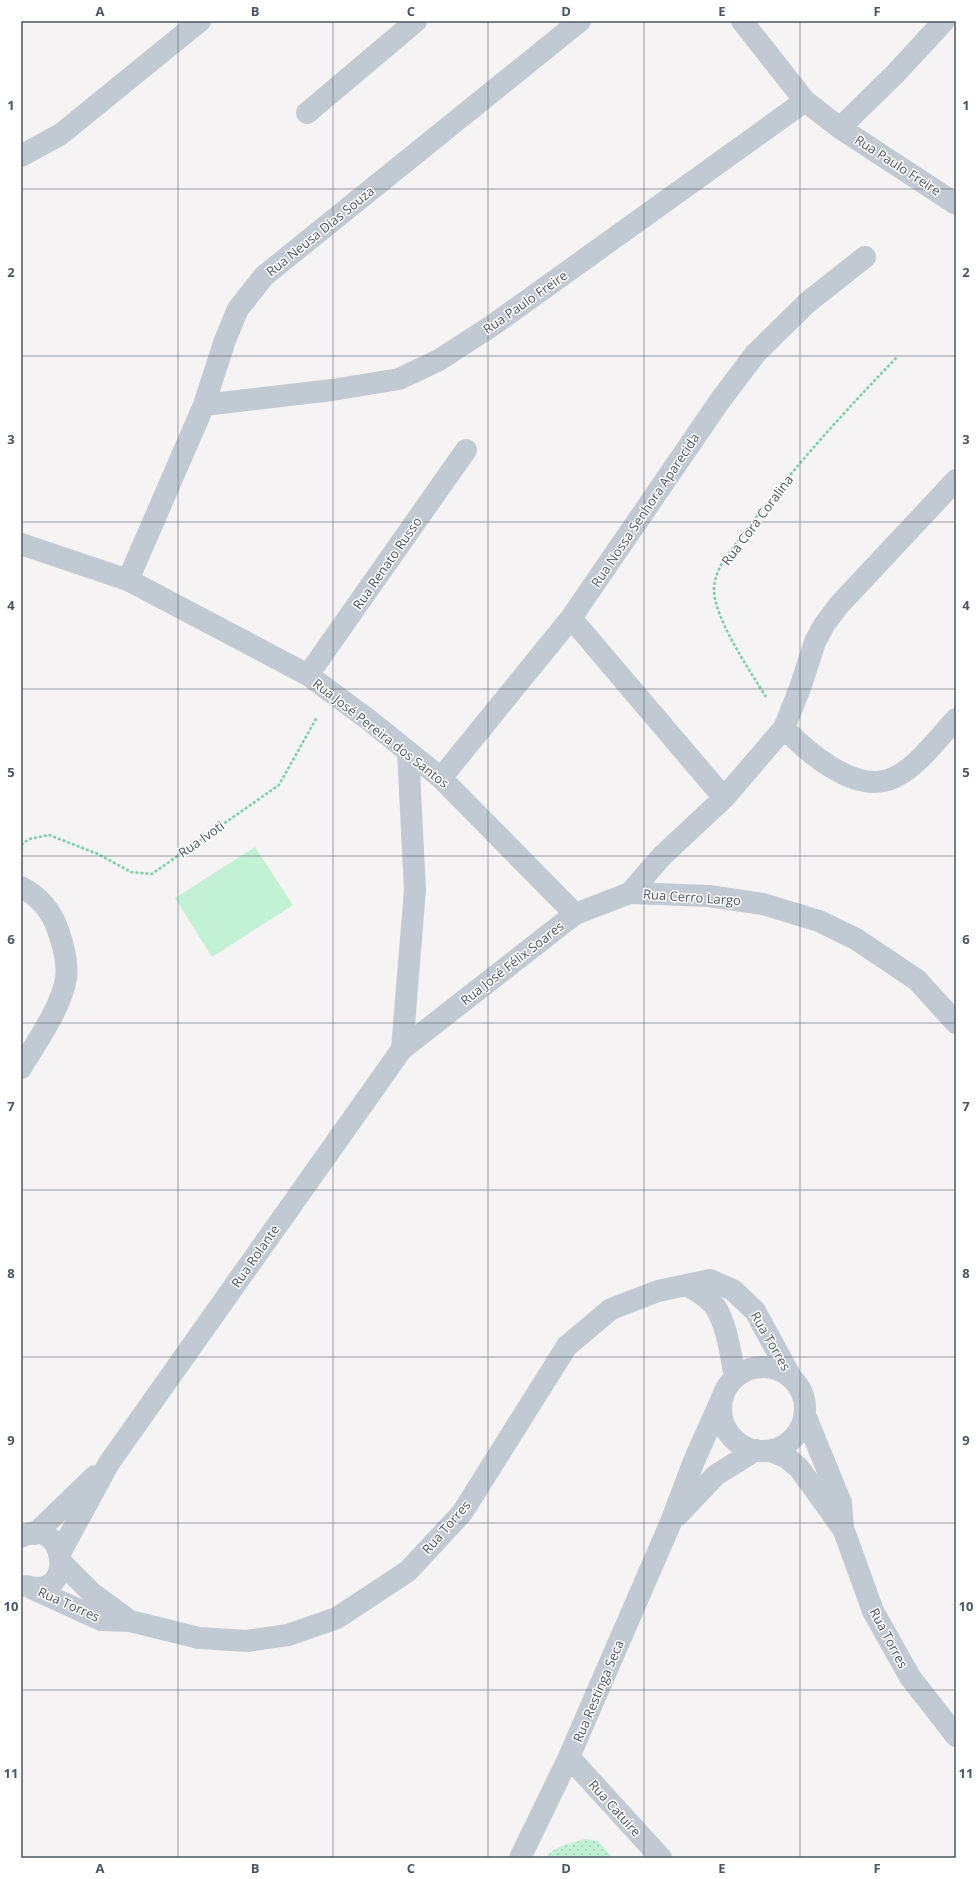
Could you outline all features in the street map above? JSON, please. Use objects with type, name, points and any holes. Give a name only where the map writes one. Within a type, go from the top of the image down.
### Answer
[{"type":"street","points":[[21,156],[61,134],[200,21]]},
{"type":"street","points":[[307,113],[416,21]]},
{"type":"street","name":"Rua Neusa Dias Souza","points":[[128,580],[204,405],[224,340],[238,309],[264,276],[580,21]]},
{"type":"street","name":"Rua Paulo Freire","points":[[742,21],[805,102],[840,128],[956,204]]},
{"type":"street","points":[[840,128],[935,33],[944,21]]},
{"type":"street","name":"Rua Paulo Freire","points":[[204,405],[332,390],[399,379],[438,360],[493,325],[805,102]]},
{"type":"street","name":"Rua Nossa Senhora Aparecida","points":[[441,778],[571,618],[719,402],[756,353],[808,302],[865,257]]},
{"type":"street","name":"Rua Renato Russo","points":[[308,675],[466,450]]},
{"type":"street","points":[[630,893],[662,856],[724,798],[784,728],[800,688],[814,642],[824,625],[839,605],[956,480]]},
{"type":"street","name":"Rua José Pereira dos Santos","points":[[21,544],[128,580],[308,675],[441,778],[575,914]]},
{"type":"street","points":[[571,618],[724,798]]},
{"type":"street","points":[[784,728],[818,759],[856,780],[874,782],[889,780],[916,762],[956,719]]},
{"type":"street","points":[[402,1049],[415,890],[408,752]]},
{"type":"street","points":[[21,887],[36,895],[54,920],[64,946],[66,977],[56,1009],[21,1068]]},
{"type":"street","name":"Rua José Félix Soares","points":[[402,1049],[575,914],[630,893]]},
{"type":"street","name":"Rua Cerro Largo","points":[[630,893],[716,897],[763,904],[819,921],[856,939],[917,980],[956,1023]]},
{"type":"street","name":"Rua Rolante","points":[[26,1586],[48,1584],[60,1572],[61,1558],[109,1463],[402,1049]]},
{"type":"street","name":"Rua Torres","points":[[26,1586],[101,1620],[130,1621],[199,1638],[247,1641],[288,1634],[337,1618],[408,1571],[462,1513],[567,1346],[610,1309],[658,1291],[710,1280],[733,1290],[755,1311],[791,1377]]},
{"type":"street","points":[[687,1285],[705,1296],[716,1309],[724,1330],[735,1377]]},
{"type":"street","points":[[765,1366],[779,1370],[791,1377],[800,1388],[805,1401],[805,1415],[802,1428],[793,1439],[783,1446],[763,1450],[744,1446],[733,1438],[725,1426],[721,1412],[722,1398],[728,1385],[735,1377],[751,1368],[765,1366]]},
{"type":"street","name":"Rua Restinga Seca","points":[[520,1858],[569,1757],[671,1522],[694,1461],[722,1398]]},
{"type":"street","name":"Rua Torres","points":[[805,1415],[841,1503],[843,1528],[872,1610],[910,1677],[956,1736]]},
{"type":"street","name":"Rua Torres","points":[[763,1450],[786,1457],[799,1468],[843,1528]]},
{"type":"street","name":"Rua Restinga Seca","points":[[671,1522],[716,1475],[763,1450]]},
{"type":"street","name":"Rua Rolante","points":[[26,1535],[109,1463]]},
{"type":"street","name":"Rua Torres","points":[[26,1535],[44,1535],[52,1540],[61,1558],[93,1594],[130,1621]]},
{"type":"street","name":"Rua Catuire","points":[[569,1757],[661,1858]]},
{"type":"path","name":"Rua Cora Coralina","points":[[784,728],[742,657],[715,602],[716,575],[728,555],[764,507],[826,432],[898,356]]},
{"type":"path","name":"Rua Ivoti","points":[[21,845],[29,839],[49,835],[98,854],[131,872],[152,874],[279,785],[331,692]]},
{"type":"green space","points":[[255,847],[293,905],[212,957],[175,898]]},
{"type":"green space","points":[[585,1839],[598,1841],[613,1858],[546,1858],[558,1848]]}]
